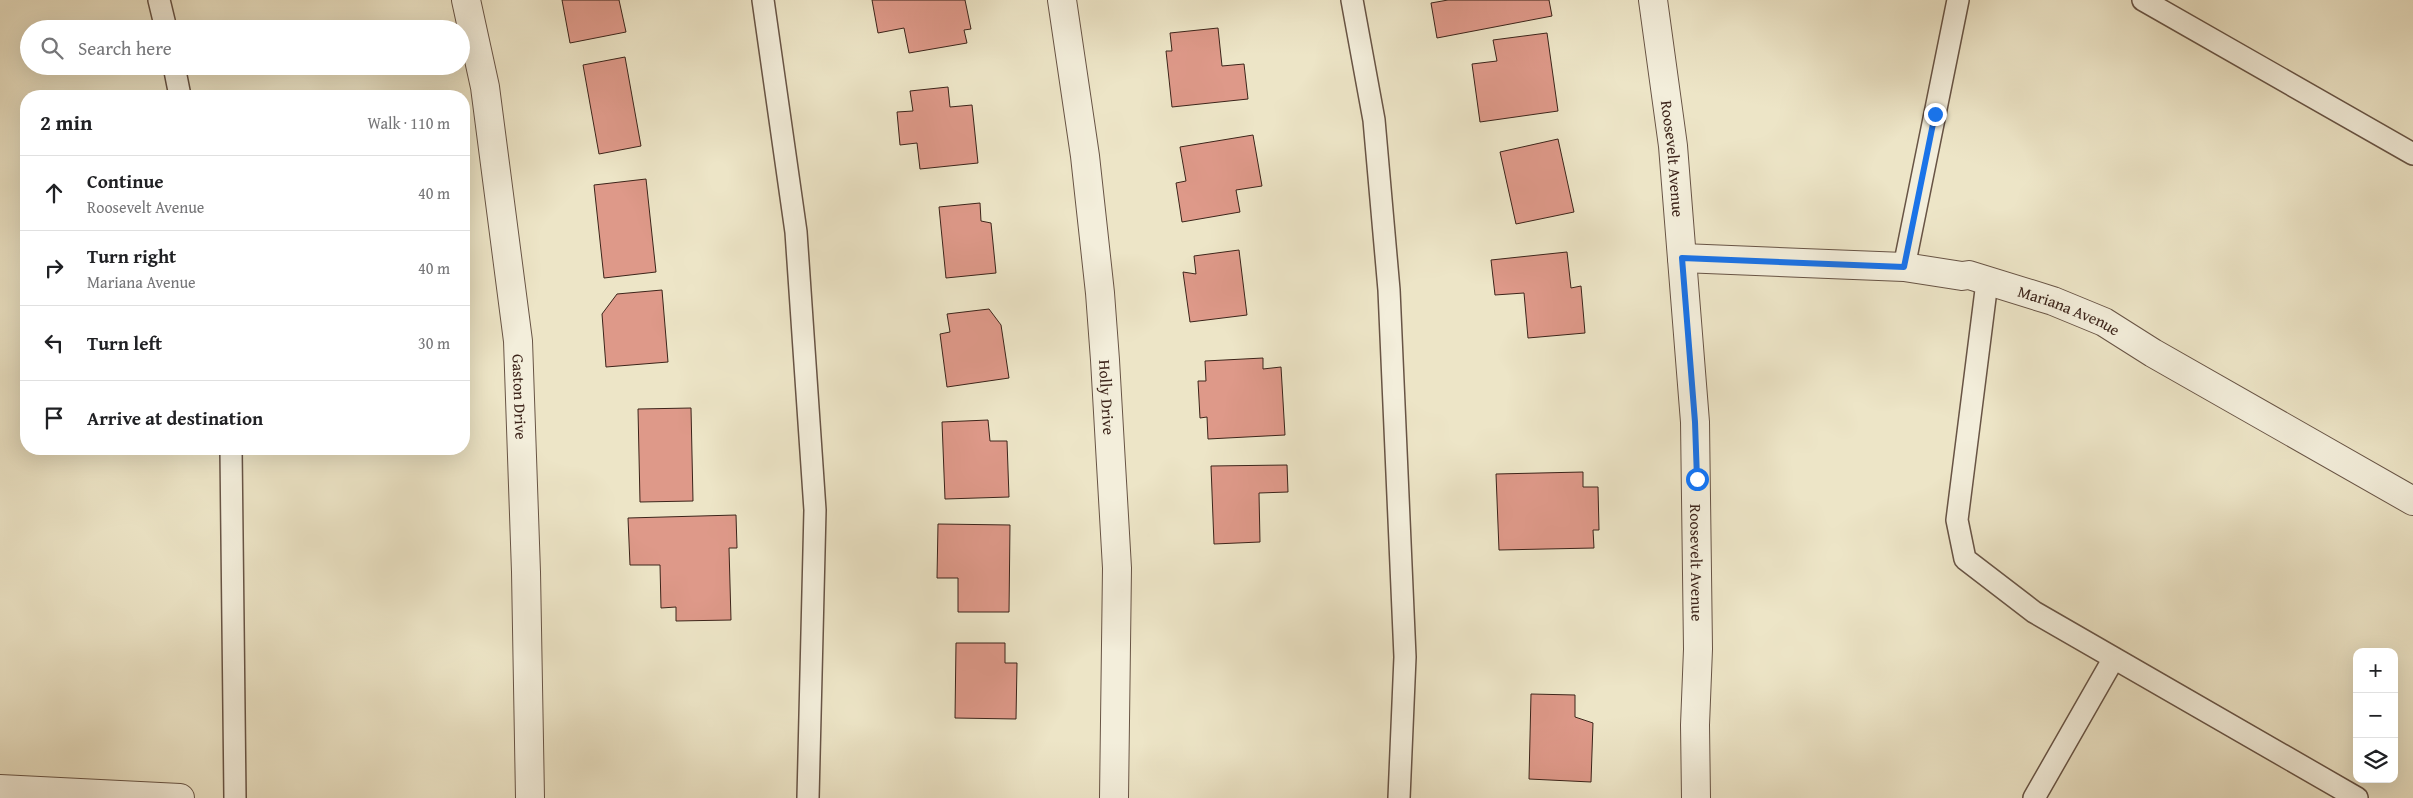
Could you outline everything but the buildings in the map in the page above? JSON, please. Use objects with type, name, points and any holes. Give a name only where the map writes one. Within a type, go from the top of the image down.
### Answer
[{"type":"street","name":"Gaston Drive","points":[[466,0],[485,87],[518,341],[526,572],[530,798]]},
{"type":"street","name":"Holly Drive","points":[[1062,0],[1084,156],[1105,351],[1117,568],[1114,798]]},
{"type":"street","name":"Roosevelt Avenue","points":[[1653,0],[1673,146],[1695,422],[1697,498],[1696,798]]},
{"type":"street","name":"Mariana Avenue","points":[[1682,258],[1904,267],[1962,276],[1969,275],[1986,282],[2052,301],[2104,322],[2153,353],[2413,500]]},
{"type":"street","points":[[0,789],[180,798]]},
{"type":"lane","points":[[159,0],[164,20]]},
{"type":"lane","points":[[763,0],[796,232],[815,510],[808,798]]},
{"type":"lane","points":[[1352,0],[1374,120],[1389,290],[1405,656],[1400,798]]},
{"type":"lane","points":[[1904,267],[1958,0]]},
{"type":"lane","points":[[2143,0],[2413,154]]},
{"type":"lane","points":[[176,75],[179,90]]},
{"type":"lane","points":[[1986,282],[1957,520],[1965,559],[2034,612],[2357,798]]},
{"type":"lane","points":[[231,455],[235,798]]},
{"type":"lane","points":[[2034,798],[2114,658]]},
{"type":"route","points":[[1697,479],[1695,422],[1682,258],[1904,267],[1935,114]]}]
